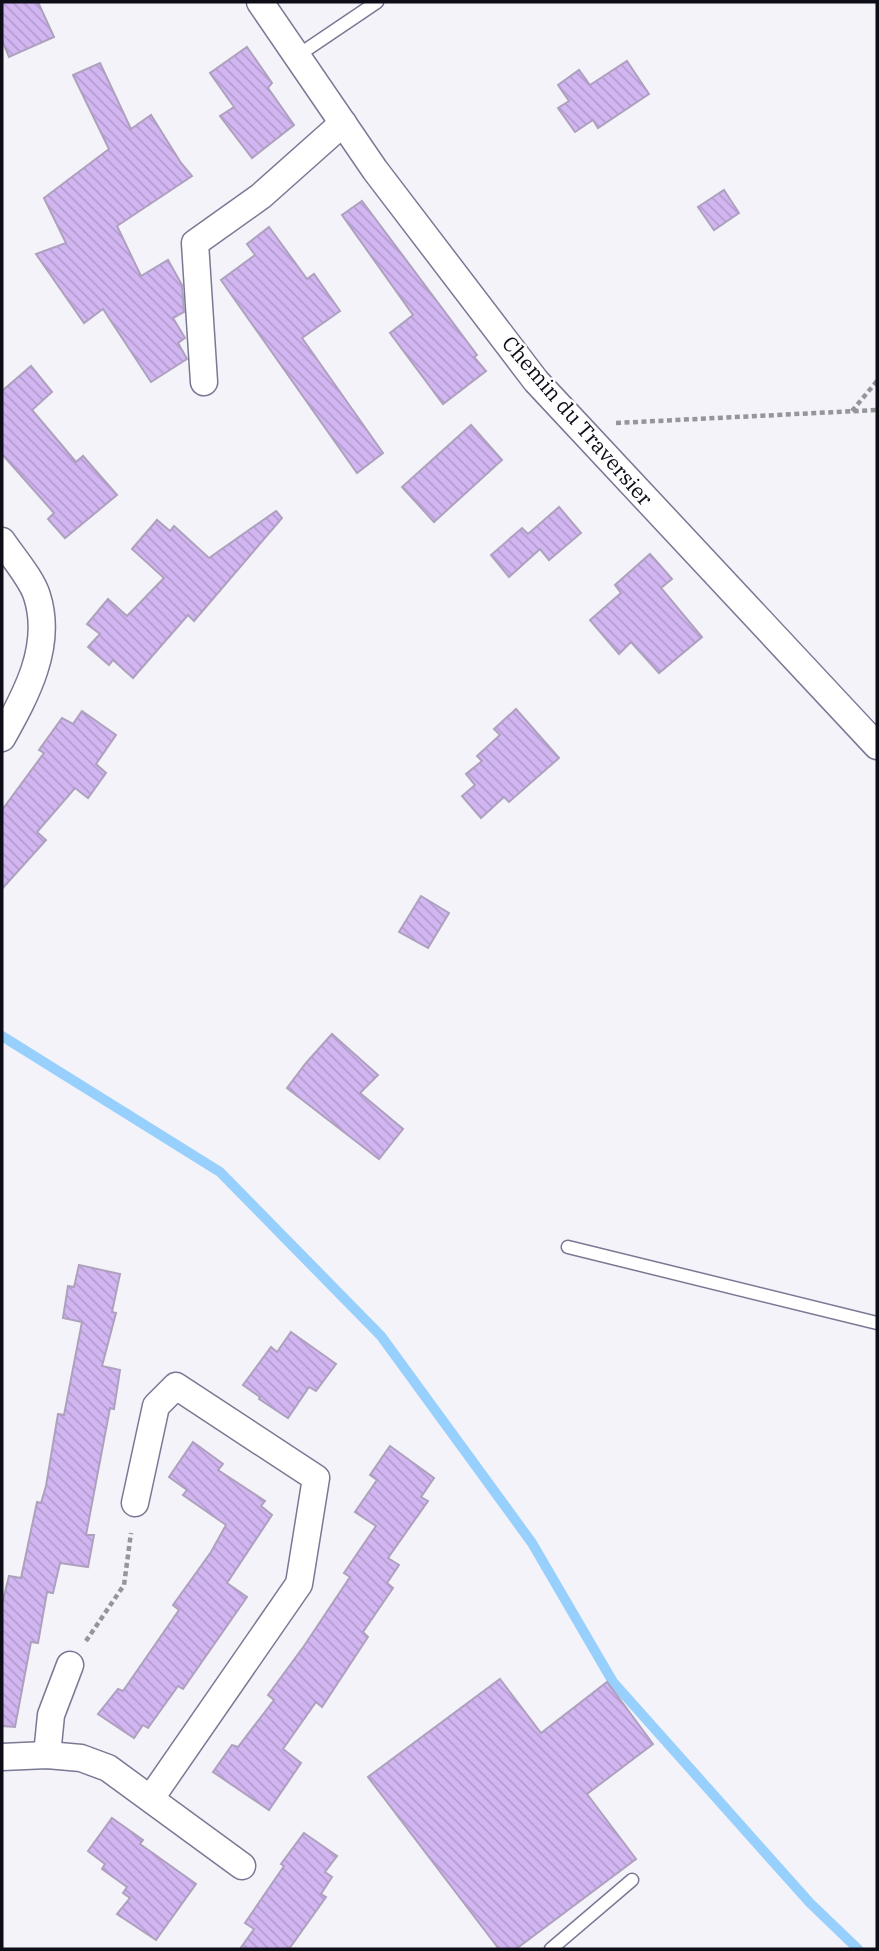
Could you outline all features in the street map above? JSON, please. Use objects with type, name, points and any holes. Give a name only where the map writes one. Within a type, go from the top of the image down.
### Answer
[{"type":"street","name":"Chemin du Traversier","points":[[260,2],[375,170],[528,370],[576,425],[877,746]]},
{"type":"street","points":[[204,382],[195,243],[261,196],[343,123]]},
{"type":"street","points":[[2,541],[37,593],[44,631],[27,693],[2,738]]},
{"type":"street","points":[[135,1503],[156,1406],[176,1386],[316,1478],[299,1584],[151,1798]]},
{"type":"street","points":[[47,1755],[51,1715],[70,1665]]},
{"type":"street","points":[[2,1757],[47,1755],[81,1758],[108,1768],[242,1866]]},
{"type":"lane","points":[[297,56],[377,2]]},
{"type":"lane","points":[[568,1247],[877,1323]]},
{"type":"lane","points":[[551,1949],[632,1880]]},
{"type":"path","points":[[852,411],[877,381]]},
{"type":"path","points":[[576,425],[877,410]]},
{"type":"path","points":[[70,1665],[124,1585],[135,1503]]},
{"type":"building","points":[[2,2],[38,2],[54,37],[9,57],[2,40]]},
{"type":"building","points":[[247,47],[272,83],[268,88],[294,125],[252,158],[220,116],[234,107],[210,73]]},
{"type":"building","points":[[627,61],[649,94],[598,128],[593,120],[575,132],[558,108],[569,101],[558,85],[579,70],[590,85]]},
{"type":"building","points":[[100,63],[131,129],[151,115],[192,176],[117,226],[141,276],[168,260],[182,285],[184,312],[173,318],[185,338],[178,343],[187,359],[151,382],[103,309],[84,323],[36,254],[66,243],[44,198],[109,149],[73,75]]},
{"type":"building","points":[[724,190],[739,213],[714,230],[698,207]]},
{"type":"building","points":[[362,201],[477,355],[474,357],[486,371],[443,404],[390,333],[413,315],[342,215]]},
{"type":"building","points":[[269,227],[307,279],[314,274],[340,311],[302,338],[383,453],[357,473],[221,280],[255,255],[247,244]]},
{"type":"building","points":[[31,366],[52,392],[32,410],[76,462],[83,456],[117,495],[65,538],[48,519],[54,513],[2,454],[2,391]]},
{"type":"building","points":[[471,425],[502,460],[434,522],[402,487]]},
{"type":"building","points":[[559,507],[581,533],[549,560],[540,549],[509,577],[491,555],[522,528],[528,534]]},
{"type":"building","points":[[276,511],[282,518],[194,621],[188,615],[133,678],[113,660],[109,665],[88,647],[100,634],[87,624],[108,599],[127,616],[164,578],[132,549],[157,520],[170,531],[174,526],[209,558]]},
{"type":"building","points":[[650,554],[672,579],[661,588],[702,637],[659,673],[631,642],[619,654],[590,620],[621,593],[615,585]]},
{"type":"building","points":[[516,709],[559,758],[509,802],[504,797],[481,818],[462,796],[475,785],[466,774],[482,761],[477,756],[500,735],[494,729]]},
{"type":"building","points":[[82,711],[116,735],[96,764],[106,773],[88,798],[75,788],[37,832],[46,840],[2,889],[2,810],[44,753],[39,750],[62,718],[73,724]]},
{"type":"building","points":[[421,896],[449,913],[428,948],[399,932]]},
{"type":"building","points":[[332,1034],[378,1075],[360,1093],[403,1129],[379,1159],[287,1088]]},
{"type":"building","points":[[79,1265],[120,1274],[112,1312],[116,1313],[102,1366],[120,1370],[114,1409],[110,1408],[86,1535],[94,1535],[88,1567],[60,1563],[53,1593],[47,1592],[38,1643],[31,1642],[15,1727],[2,1726],[2,1604],[9,1576],[21,1578],[37,1502],[41,1503],[46,1486],[58,1414],[64,1415],[82,1322],[63,1318],[68,1286],[74,1287]]},
{"type":"building","points":[[291,1332],[336,1364],[316,1391],[309,1387],[288,1418],[243,1385],[271,1347],[277,1352]]},
{"type":"building","points":[[193,1442],[223,1464],[218,1470],[265,1501],[261,1506],[272,1515],[227,1583],[247,1597],[183,1689],[178,1686],[148,1728],[143,1725],[134,1738],[98,1714],[118,1689],[123,1691],[179,1610],[173,1605],[211,1552],[226,1525],[183,1495],[187,1490],[169,1477]]},
{"type":"building","points":[[390,1446],[434,1478],[421,1497],[428,1501],[388,1558],[399,1565],[387,1583],[393,1588],[363,1632],[368,1637],[322,1707],[316,1702],[283,1749],[301,1763],[269,1810],[213,1772],[232,1745],[238,1747],[274,1700],[268,1695],[350,1577],[344,1573],[376,1526],[355,1512],[377,1480],[370,1475]]},
{"type":"building","points":[[500,1679],[541,1733],[607,1682],[653,1744],[587,1794],[636,1859],[516,1949],[499,1949],[368,1777]]},
{"type":"building","points":[[112,1818],[143,1840],[140,1844],[196,1884],[156,1940],[117,1914],[130,1898],[123,1893],[127,1887],[102,1869],[105,1864],[88,1851]]},
{"type":"building","points":[[304,1833],[337,1856],[325,1872],[332,1877],[321,1894],[326,1897],[289,1949],[240,1949],[254,1929],[245,1923],[284,1866],[281,1864]]},
{"type":"waterway","points":[[2,1036],[220,1172],[381,1336],[532,1543],[613,1682],[810,1903],[858,1949]]}]
